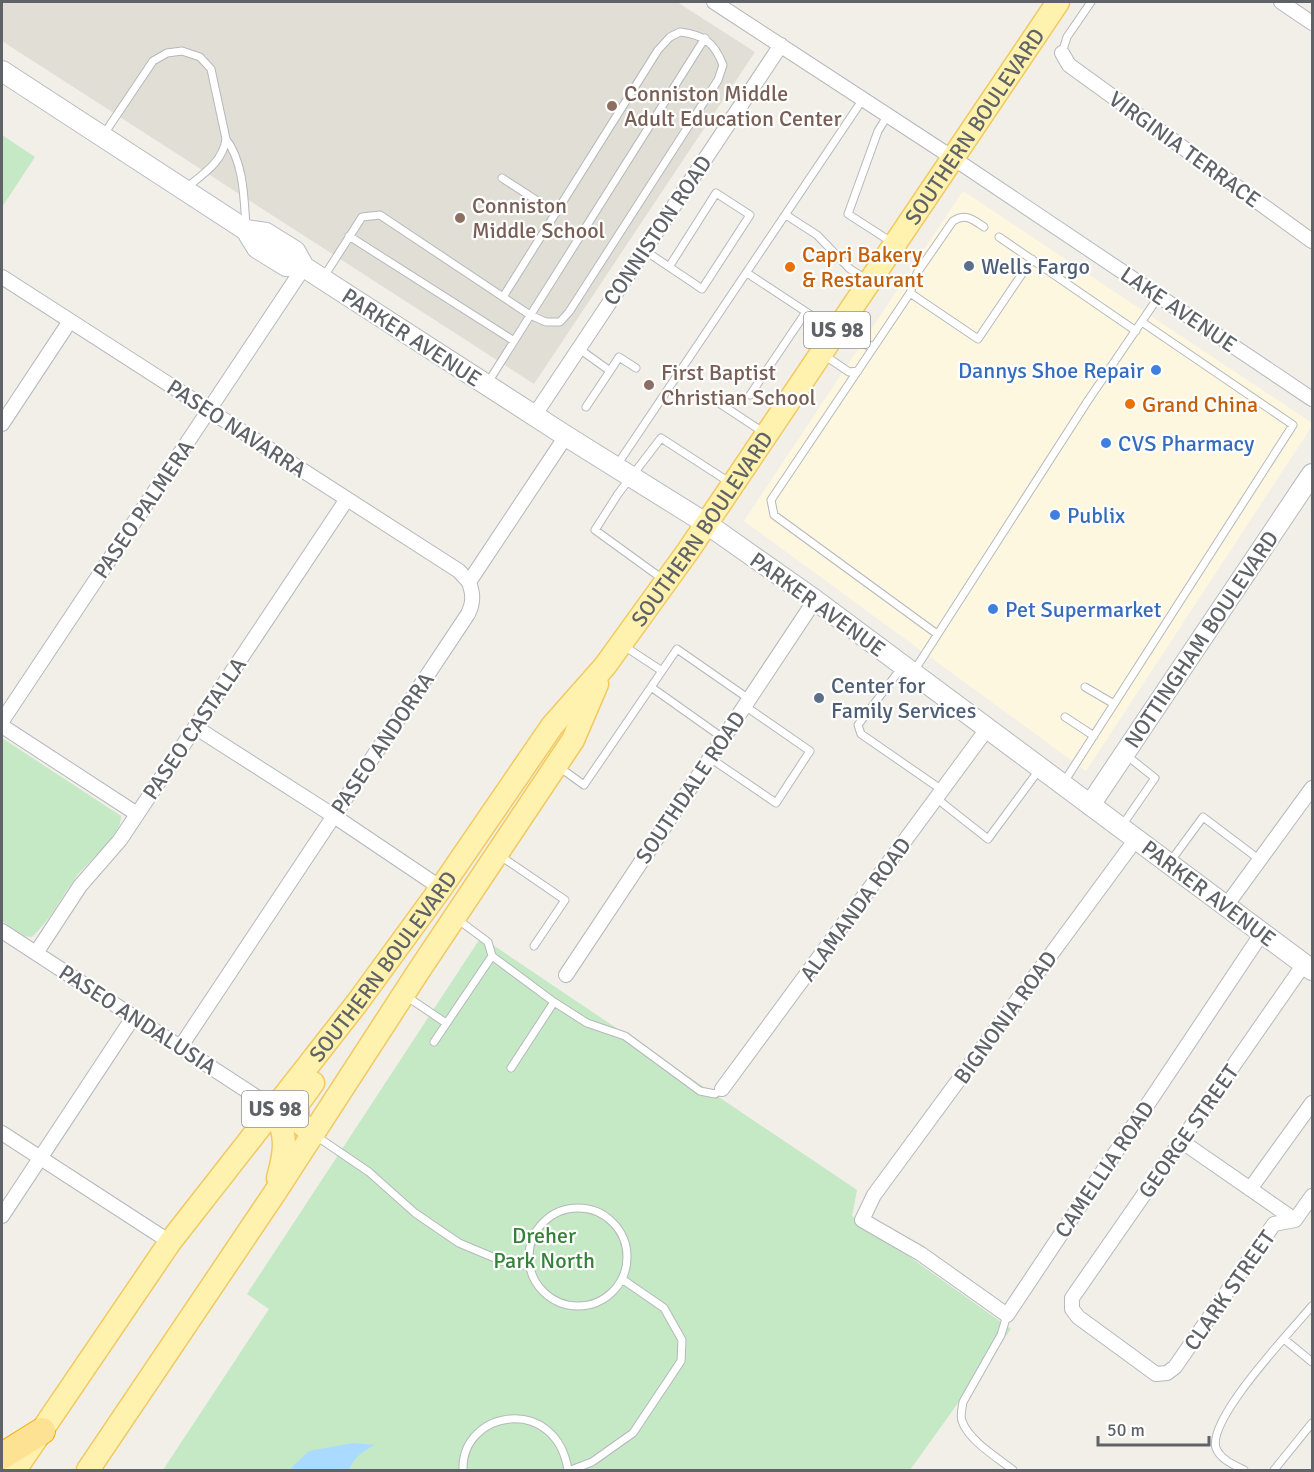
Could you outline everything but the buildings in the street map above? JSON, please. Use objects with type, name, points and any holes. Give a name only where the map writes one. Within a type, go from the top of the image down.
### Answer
[{"type":"highway","points":[[2,1456],[42,1431]]},
{"type":"main road","name":"SOUTHERN BOULEVARD","points":[[15,1470],[170,1242],[326,1044],[441,888],[552,726],[605,666],[666,582],[1056,5]]},
{"type":"main road","name":"SOUTHERN BOULEVARD","points":[[88,1470],[274,1194],[403,994],[573,740],[605,666]]},
{"type":"main road","points":[[418,972],[441,888]]},
{"type":"main road","points":[[312,1133],[298,1120],[297,1105],[323,1069],[326,1044]]},
{"type":"main road","points":[[274,1194],[284,1156],[284,1130],[275,1109]]},
{"type":"street","name":"LAKE AVENUE","points":[[714,2],[953,158],[1312,399]]},
{"type":"street","points":[[1281,2],[1312,23]]},
{"type":"street","name":"CONNISTON ROAD","points":[[534,416],[781,45]]},
{"type":"street","name":"VIRGINIA TERRACE","points":[[1062,53],[1070,65],[1312,242]]},
{"type":"street","name":"PARKER AVENUE","points":[[2,71],[246,230],[266,233],[295,251],[304,267],[322,279],[707,524],[815,600],[1308,967]]},
{"type":"street","name":"PASEO PALMERA","points":[[2,721],[304,267]]},
{"type":"street","name":"PASEO NAVARRA","points":[[2,277],[459,571],[469,582]]},
{"type":"street","points":[[2,424],[70,321]]},
{"type":"street","points":[[469,582],[566,436]]},
{"type":"street","name":"NOTTINGHAM BOULEVARD","points":[[1090,805],[1312,474]]},
{"type":"street","name":"PASEO CASTALLA","points":[[36,953],[80,886],[120,840],[347,499]]},
{"type":"street","name":"PASEO ANDORRA","points":[[181,1046],[468,614],[473,594],[469,582]]},
{"type":"street","name":"SOUTHDALE ROAD","points":[[566,975],[815,600]]},
{"type":"street","points":[[2,726],[137,814]]},
{"type":"street","points":[[195,727],[441,888]]},
{"type":"street","name":"ALAMANDA ROAD","points":[[722,1089],[987,729]]},
{"type":"street","points":[[1226,906],[1312,788]]},
{"type":"street","name":"BIGNONIA ROAD","points":[[1007,1315],[921,1254],[862,1220],[874,1195],[1128,833]]},
{"type":"street","name":"PASEO ANDALUSIA","points":[[2,931],[275,1109]]},
{"type":"street","name":"CAMELLIA ROAD","points":[[1007,1315],[1262,933]]},
{"type":"street","name":"GEORGE STREET","points":[[1175,1367],[1167,1373],[1156,1374],[1078,1317],[1072,1308],[1072,1298],[1181,1141],[1308,967]]},
{"type":"street","points":[[2,1216],[134,1016]]},
{"type":"street","points":[[1250,1189],[1312,1103]]},
{"type":"street","points":[[2,1133],[170,1242]]},
{"type":"street","points":[[1181,1141],[1295,1220]]},
{"type":"street","name":"CLARK STREET","points":[[1175,1367],[1274,1224],[1295,1220],[1312,1196]]},
{"type":"lane","points":[[1062,53],[1066,37],[1090,2]]},
{"type":"lane","points":[[322,279],[362,217],[380,215],[503,297],[530,315],[546,322],[560,322],[569,312],[718,80],[723,65],[718,51],[705,38],[680,32],[670,37],[658,50],[503,297]]},
{"type":"lane","points":[[486,385],[705,38]]},
{"type":"lane","points":[[102,137],[153,60],[167,53],[182,51],[200,57],[211,69],[226,139],[224,151],[218,160],[184,190]]},
{"type":"lane","points":[[666,582],[595,530],[623,472],[747,273],[863,99]]},
{"type":"lane","points":[[888,115],[878,131],[848,214],[895,245]]},
{"type":"lane","points":[[226,139],[233,149],[242,185],[246,230]]},
{"type":"lane","points":[[502,178],[556,213]]},
{"type":"lane","points":[[644,250],[669,267],[702,288],[750,215],[716,193],[669,267]]},
{"type":"lane","points":[[786,215],[817,235],[850,268],[870,281]]},
{"type":"lane","points":[[937,634],[774,515],[771,500],[910,293],[917,273],[953,221],[961,216],[968,216],[984,227]]},
{"type":"lane","points":[[350,236],[514,341]]},
{"type":"lane","points":[[999,237],[1136,331]]},
{"type":"lane","points":[[910,293],[978,339],[1032,259]]},
{"type":"lane","points":[[747,273],[806,312],[867,345],[874,346]]},
{"type":"lane","points":[[1041,768],[988,839],[939,794],[861,734],[858,725],[937,634],[1087,402],[1160,296]]},
{"type":"lane","points":[[750,395],[806,312]]},
{"type":"lane","points":[[1063,784],[1293,425],[1142,322]]},
{"type":"lane","points":[[578,348],[610,371]]},
{"type":"lane","points":[[822,354],[849,372],[858,371]]},
{"type":"lane","points":[[586,407],[619,357],[636,368]]},
{"type":"lane","points":[[716,401],[767,435]]},
{"type":"lane","points":[[623,472],[661,438],[734,484]]},
{"type":"lane","points":[[620,644],[662,671]]},
{"type":"lane","points":[[556,765],[584,785],[677,649],[810,751],[776,803],[710,758]]},
{"type":"lane","points":[[651,687],[723,738]]},
{"type":"lane","points":[[1085,687],[1114,704]]},
{"type":"lane","points":[[1065,717],[1094,736]]},
{"type":"lane","points":[[1124,754],[1155,778],[1128,833]]},
{"type":"lane","points":[[1169,864],[1203,817],[1260,860]]},
{"type":"lane","points":[[497,854],[565,900],[534,946]]},
{"type":"lane","points":[[455,918],[489,942],[492,956],[554,1002],[587,1023],[625,1036],[700,1092],[715,1094],[722,1089]]},
{"type":"lane","points":[[434,1042],[492,956]]},
{"type":"lane","points":[[403,994],[446,1023]]},
{"type":"lane","points":[[511,1068],[554,1002]]},
{"type":"lane","points":[[312,1133],[369,1172],[415,1214],[459,1243],[502,1261],[529,1266]]},
{"type":"lane","points":[[573,1207],[588,1208],[602,1213],[614,1222],[627,1250],[622,1279],[613,1292],[600,1301],[586,1306],[570,1306],[556,1301],[543,1293],[534,1280],[529,1266],[529,1249],[534,1233],[544,1220],[558,1211],[573,1207]]},
{"type":"lane","points":[[463,1470],[468,1447],[478,1433],[493,1423],[510,1418],[528,1420],[544,1426],[557,1439],[566,1454],[570,1470],[592,1462],[633,1433],[681,1361],[682,1340],[664,1308],[622,1279]]},
{"type":"lane","points":[[1244,1470],[1221,1455],[1217,1450],[1215,1435],[1255,1372],[1312,1306]]},
{"type":"lane","name":"CAMELLIA ROAD","points":[[1007,1315],[1001,1335],[963,1402],[962,1421],[980,1445],[1013,1470]]},
{"type":"lane","points":[[1284,1339],[1312,1362]]},
{"type":"lane","points":[[1274,1470],[1312,1423]]},
{"type":"shaded area","name":"Conniston Middle School","points":[[2,2],[677,2],[755,52],[534,384],[2,41]]},
{"type":"shaded area","points":[[963,191],[1312,423],[1086,771],[744,521]]},
{"type":"green space","points":[[2,135],[35,157],[2,207]]},
{"type":"green space","points":[[2,738],[121,816],[116,832],[77,876],[45,923],[32,937],[24,936],[2,921]]},
{"type":"green space","name":"Dreher Park North","points":[[481,937],[857,1190],[852,1216],[1011,1329],[910,1470],[163,1470],[269,1309],[247,1294]]},
{"type":"water","points":[[353,1443],[375,1445],[359,1455],[349,1470],[289,1470],[309,1451]]},
{"type":"place","name":"Conniston Middle Adult Education Center","points":[[612,106]]},
{"type":"place","name":"Conniston Middle School","points":[[460,218]]},
{"type":"place","name":"Wells Fargo","points":[[969,266]]},
{"type":"place","name":"Capri Bakery & Restaurant","points":[[790,267]]},
{"type":"place","name":"Dannys Shoe Repair","points":[[1156,370]]},
{"type":"place","name":"First Baptist Christian School","points":[[649,385]]},
{"type":"place","name":"Grand China","points":[[1130,404]]},
{"type":"place","name":"CVS Pharmacy","points":[[1106,443]]},
{"type":"place","name":"Publix","points":[[1055,515]]},
{"type":"place","name":"Pet Supermarket","points":[[993,609]]},
{"type":"place","name":"Center for Family Services","points":[[819,698]]}]
